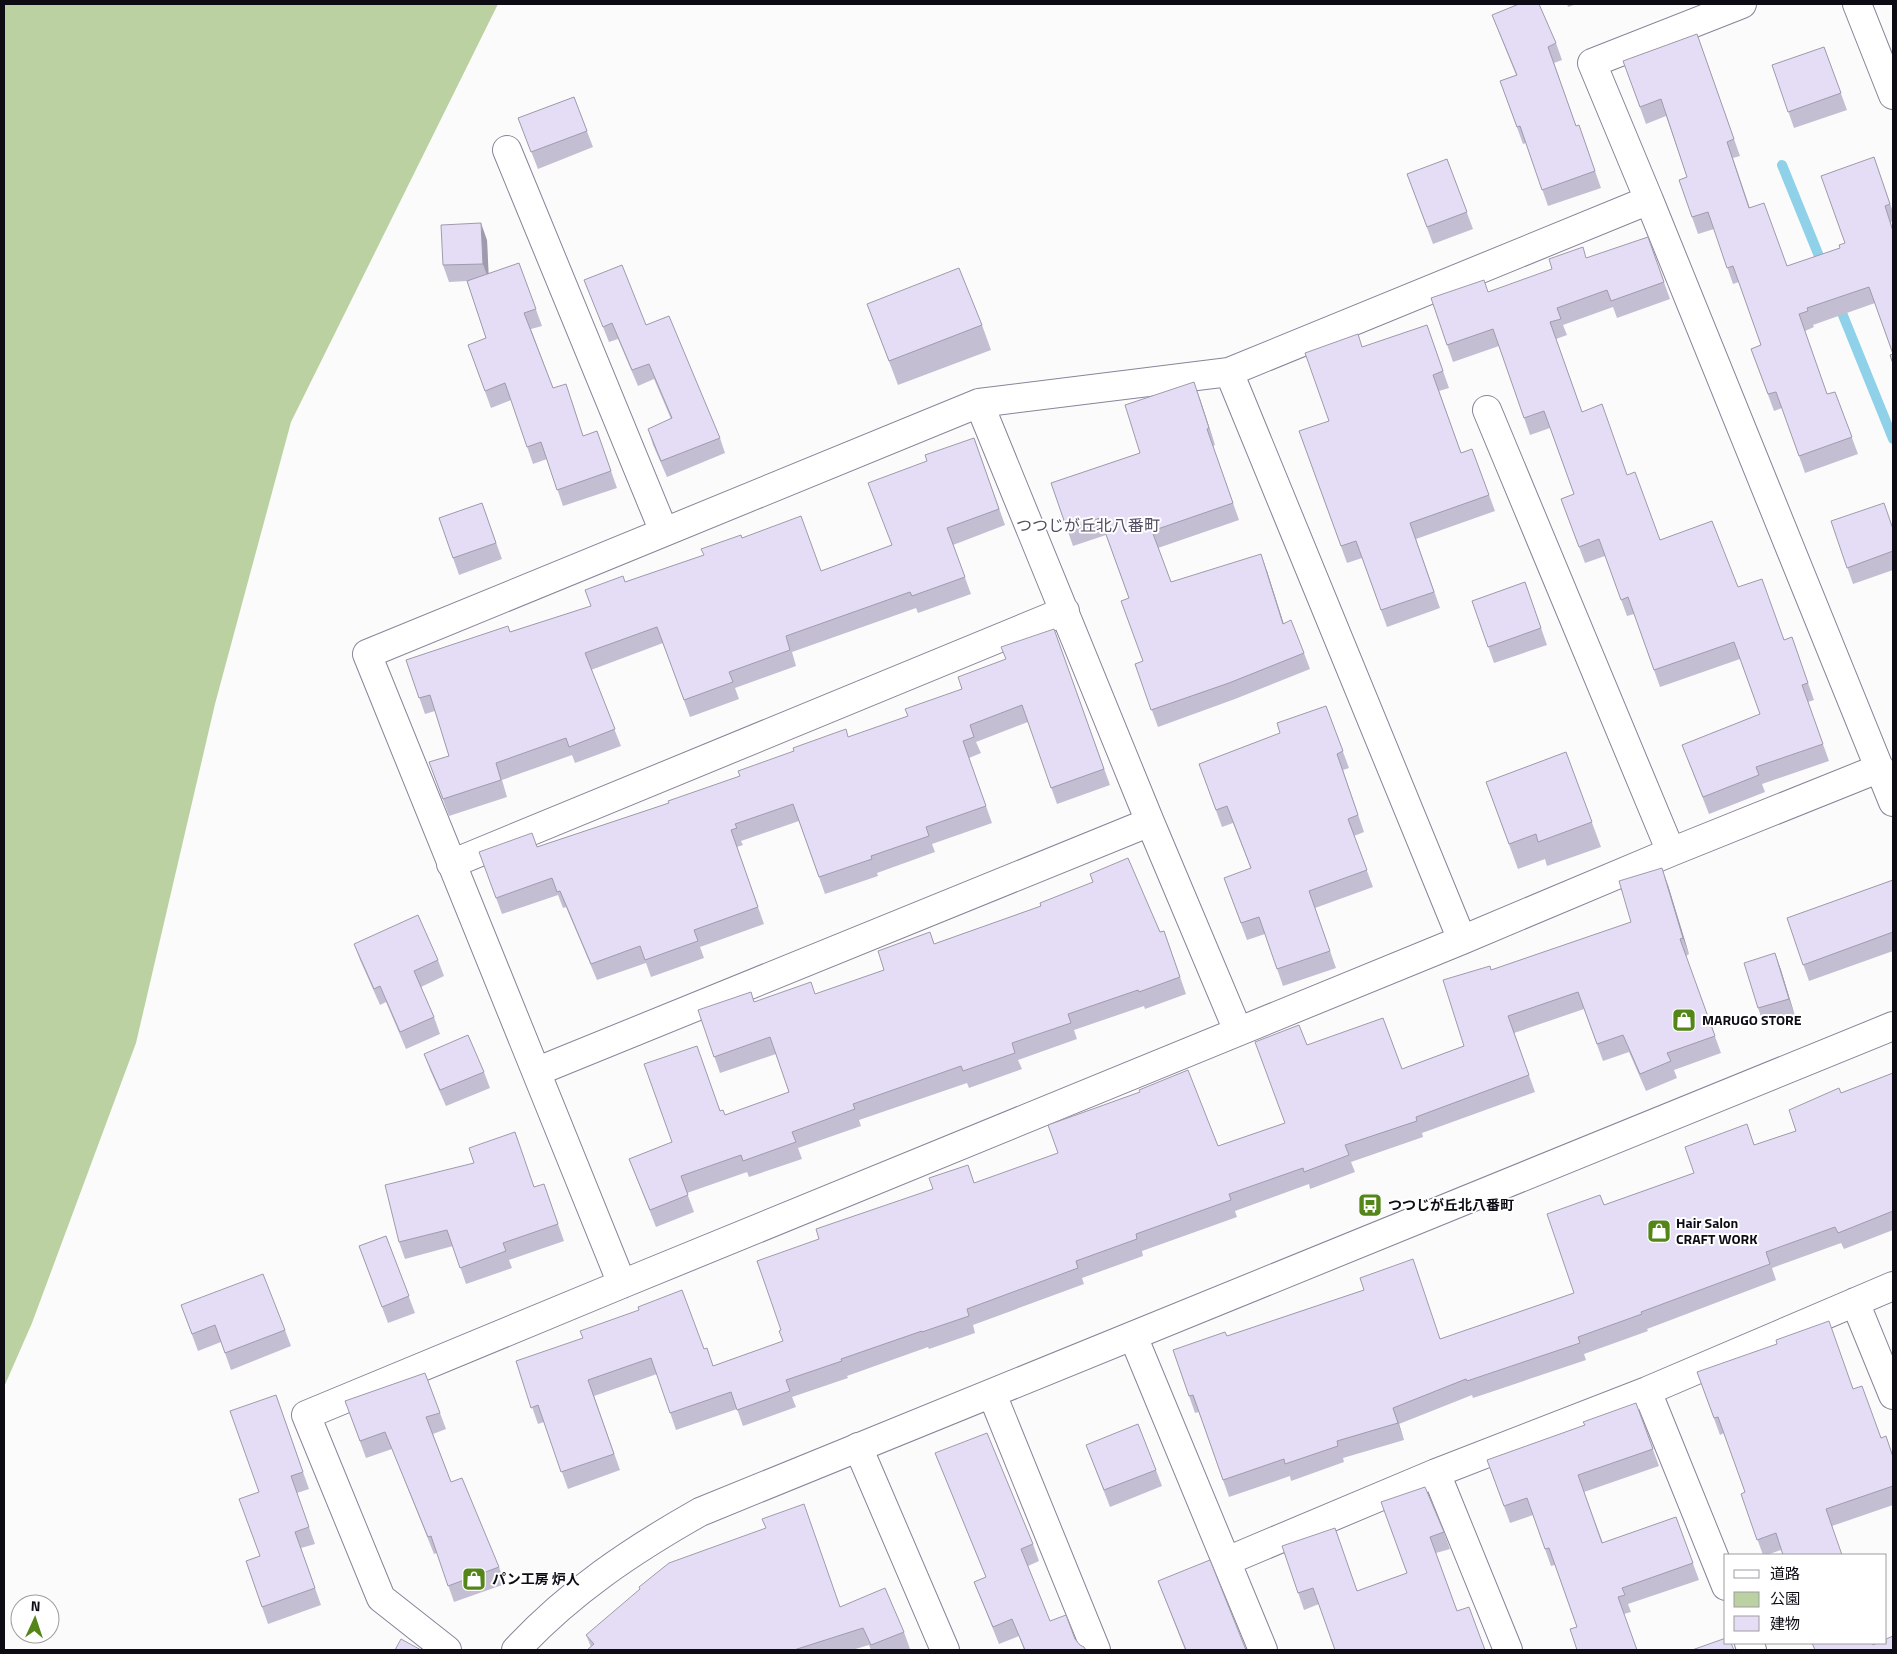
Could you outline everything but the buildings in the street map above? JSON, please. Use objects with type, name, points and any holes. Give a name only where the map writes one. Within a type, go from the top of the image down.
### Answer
[{"type":"street","points":[[1742,4],[1592,63],[1893,802]]},
{"type":"street","points":[[1857,4],[1893,95]]},
{"type":"street","points":[[507,150],[664,532]]},
{"type":"street","points":[[622,1284],[538,1071],[451,864],[368,654],[979,403],[1229,372],[1649,200]]},
{"type":"street","points":[[1229,372],[1462,940]]},
{"type":"street","points":[[979,403],[1150,822],[1238,1031]]},
{"type":"street","points":[[1487,410],[1671,852]]},
{"type":"street","points":[[451,864],[1065,611]]},
{"type":"street","points":[[447,1650],[381,1598],[306,1415],[1462,940],[1671,852],[1880,768]]},
{"type":"street","points":[[538,1071],[1150,822]]},
{"type":"street","points":[[516,1650],[570,1598],[612,1565],[700,1512],[1893,1026]]},
{"type":"street","points":[[1227,1561],[1436,1473],[1647,1390],[1893,1286]]},
{"type":"street","points":[[1855,1302],[1893,1395]]},
{"type":"street","points":[[1133,1336],[1263,1650]]},
{"type":"street","points":[[1647,1390],[1724,1581]]},
{"type":"street","points":[[992,1394],[1096,1650]]},
{"type":"street","points":[[858,1448],[944,1650]]},
{"type":"street","points":[[1436,1473],[1508,1650]]},
{"type":"green space","points":[[4,4],[498,4],[291,422],[215,704],[136,1043],[32,1323],[4,1387]]},
{"type":"waterway","points":[[1782,165],[1823,266]]},
{"type":"waterway","points":[[1838,303],[1893,439]]},
{"type":"place","name":"MARUGO STORE","points":[[1684,1020]]},
{"type":"place","name":"つつじが丘北八番町","points":[[1370,1205]]},
{"type":"place","name":"Hair Salon CRAFT WORK","points":[[1659,1231]]},
{"type":"place","name":"パン工房 炉人","points":[[474,1579]]},
{"type":"district","name":"つつじが丘北八番町","points":[[1088,525]]}]
